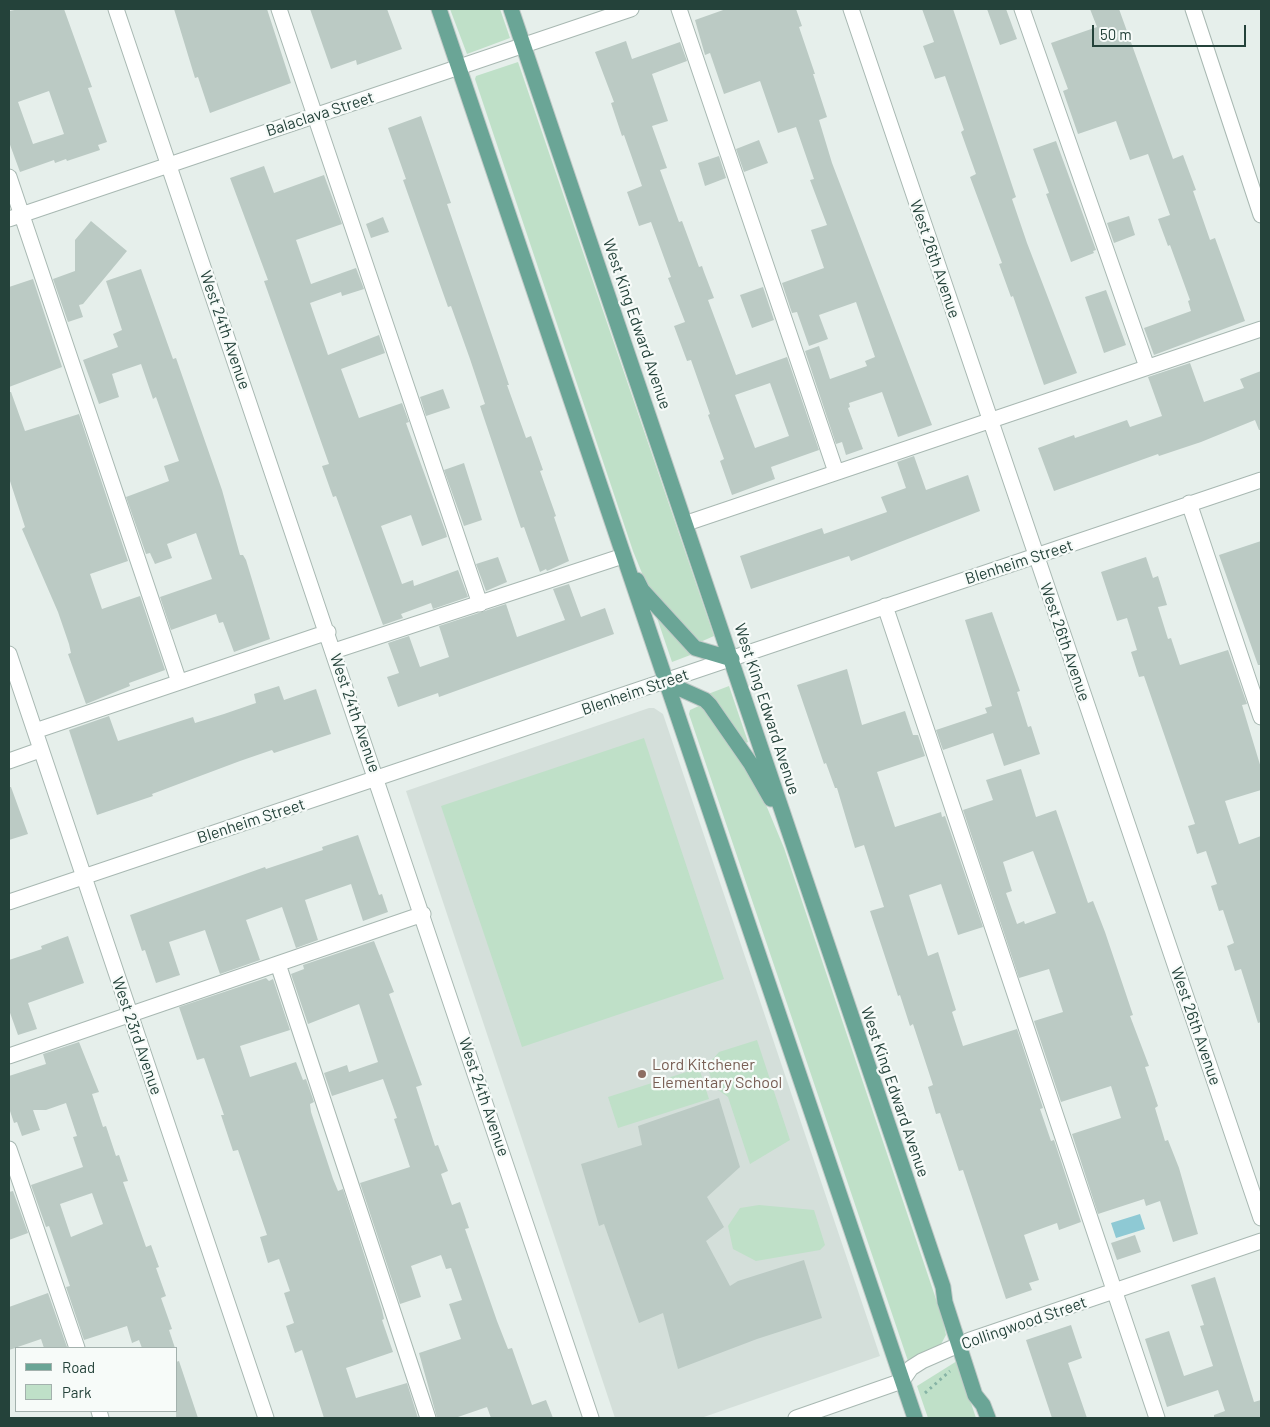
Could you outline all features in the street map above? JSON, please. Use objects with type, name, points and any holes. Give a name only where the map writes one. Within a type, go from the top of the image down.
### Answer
[{"type":"main road","points":[[439,9],[915,1418]]},
{"type":"main road","name":"West King Edward Avenue","points":[[512,9],[687,523],[789,834],[944,1288],[945,1302],[975,1395],[983,1405],[988,1418]]},
{"type":"main road","points":[[623,556],[642,590],[688,642],[695,648],[732,659]]},
{"type":"main road","points":[[665,682],[705,700],[710,705],[752,764],[789,834]]},
{"type":"street","name":"West 24th Avenue","points":[[116,9],[592,1418]]},
{"type":"street","points":[[279,9],[480,604]]},
{"type":"street","name":"Balaclava Street","points":[[15,217],[631,9]]},
{"type":"street","points":[[679,9],[836,472]]},
{"type":"street","name":"West 26th Avenue","points":[[851,9],[1261,1218]]},
{"type":"street","points":[[1022,9],[1147,366]]},
{"type":"street","points":[[1193,9],[1261,215]]},
{"type":"street","points":[[9,177],[15,217],[179,682]]},
{"type":"street","points":[[687,523],[1261,329]]},
{"type":"street","name":"Blenheim Street","points":[[9,902],[378,780],[885,606],[1036,557],[1189,503],[1261,480]]},
{"type":"street","points":[[1189,503],[1261,717]]},
{"type":"street","points":[[334,651],[623,556]]},
{"type":"street","points":[[885,606],[1157,1418]]},
{"type":"street","points":[[34,731],[328,632]]},
{"type":"street","name":"West 23rd Avenue","points":[[9,654],[266,1418]]},
{"type":"street","points":[[9,761],[40,750]]},
{"type":"street","points":[[9,1056],[423,914]]},
{"type":"street","points":[[278,964],[428,1418]]},
{"type":"street","points":[[9,1149],[77,1347]]},
{"type":"street","name":"Collingwood Street","points":[[796,1418],[902,1381],[911,1368],[959,1345],[1261,1241]]},
{"type":"path","points":[[920,1395],[947,1375],[951,1368]]},
{"type":"shaded area","name":"Lord Kitchener Elementary School","points":[[649,708],[654,708],[663,714],[880,1356],[701,1418],[615,1418],[406,791]]},
{"type":"green space","points":[[450,9],[500,9],[510,38],[467,54]]},
{"type":"green space","points":[[518,62],[714,636],[698,643],[646,583],[633,551],[475,79],[476,76]]},
{"type":"green space","points":[[657,618],[659,618],[669,631],[693,654],[672,662]]},
{"type":"green space","points":[[729,686],[748,742],[746,743],[708,694]]},
{"type":"green space","points":[[701,705],[754,776],[784,848],[943,1320],[946,1335],[940,1346],[933,1352],[908,1361],[689,714],[690,710]]},
{"type":"green space","points":[[644,738],[724,979],[522,1047],[441,806]]},
{"type":"green space","points":[[757,1040],[790,1140],[750,1164],[728,1097],[714,1087],[707,1066],[719,1052]]},
{"type":"green space","points":[[699,1068],[709,1099],[618,1128],[608,1097]]},
{"type":"green space","points":[[759,1205],[814,1210],[825,1245],[820,1250],[756,1261],[733,1249],[728,1226],[740,1208]]},
{"type":"green space","points":[[957,1361],[976,1418],[928,1418],[917,1386]]},
{"type":"water","points":[[1140,1214],[1145,1229],[1116,1238],[1111,1223]]},
{"type":"building","points":[[20,9],[64,9],[92,87],[88,88],[107,142],[98,145],[100,150],[67,161],[66,159],[55,163],[54,160],[20,172],[9,142],[9,11]],"holes":[[[49,91],[64,134],[33,144],[18,102]]]},
{"type":"building","points":[[174,9],[267,9],[291,83],[210,113],[198,77],[195,78]]},
{"type":"building","points":[[310,9],[387,9],[402,49],[357,65],[356,60],[331,69]]},
{"type":"building","points":[[726,9],[796,9],[802,26],[799,27],[827,117],[819,120],[832,163],[932,425],[898,437],[882,392],[849,403],[850,407],[848,408],[863,449],[846,455],[842,442],[836,444],[805,351],[819,346],[830,379],[867,366],[865,361],[875,357],[856,302],[819,315],[828,339],[809,346],[797,312],[792,313],[782,283],[824,268],[811,230],[827,225],[810,180],[814,179],[796,127],[778,133],[760,81],[724,94],[710,53],[705,55],[695,20]]},
{"type":"building","points":[[922,9],[953,9],[1016,197],[1012,199],[1077,373],[1044,385],[1013,296],[1011,297],[999,264],[1002,263],[970,177],[976,174],[961,132],[964,130],[945,76],[935,79],[923,46],[934,42]]},
{"type":"building","points":[[987,9],[1006,9],[1017,39],[1000,45]]},
{"type":"building","points":[[1090,9],[1119,9],[1173,159],[1183,155],[1196,190],[1193,191],[1210,240],[1215,238],[1245,321],[1154,355],[1144,328],[1191,311],[1188,301],[1190,300],[1170,245],[1168,246],[1158,219],[1170,215],[1148,154],[1130,160],[1116,121],[1078,134],[1063,91],[1068,89],[1051,43],[1097,27]]},
{"type":"building","points":[[626,41],[632,59],[680,42],[687,61],[652,74],[668,121],[652,126],[667,168],[660,170],[679,222],[682,221],[699,267],[702,266],[714,298],[708,300],[736,375],[787,357],[819,450],[771,467],[775,479],[732,495],[720,461],[724,459],[708,415],[710,414],[691,360],[687,361],[674,326],[685,322],[668,278],[671,277],[651,222],[639,226],[627,192],[642,186],[624,135],[622,136],[611,103],[614,102],[595,52]],"holes":[[[770,383],[789,436],[755,448],[735,395]]]},
{"type":"building","points":[[421,116],[451,203],[447,204],[509,385],[507,385],[526,438],[531,436],[543,470],[540,471],[569,561],[547,571],[546,569],[540,572],[524,527],[521,528],[480,406],[485,404],[451,306],[448,307],[403,180],[406,179],[388,128]]},
{"type":"building","points":[[759,140],[768,163],[744,172],[736,149]]},
{"type":"building","points":[[1056,141],[1096,250],[1093,251],[1094,253],[1071,262],[1046,194],[1049,193],[1033,149]]},
{"type":"building","points":[[719,156],[726,178],[705,186],[698,163]]},
{"type":"building","points":[[264,166],[274,193],[324,175],[342,224],[296,240],[311,284],[356,268],[364,289],[342,296],[341,292],[310,303],[328,355],[379,335],[385,353],[341,369],[359,418],[402,403],[409,422],[406,423],[446,533],[447,537],[422,546],[411,515],[381,526],[402,584],[413,580],[414,586],[458,570],[468,597],[433,609],[431,603],[401,614],[403,618],[383,625],[336,496],[333,497],[322,466],[329,464],[264,281],[268,280],[230,178]]},
{"type":"building","points":[[1129,216],[1135,235],[1114,243],[1107,223]]},
{"type":"building","points":[[383,217],[389,232],[371,238],[366,224]]},
{"type":"building","points":[[91,221],[127,251],[83,304],[79,305],[83,317],[68,322],[53,279],[75,271],[75,240]]},
{"type":"building","points":[[141,269],[173,359],[176,358],[222,490],[240,555],[243,555],[246,560],[270,639],[234,652],[223,622],[219,623],[216,614],[171,630],[160,597],[212,579],[196,533],[167,544],[172,558],[155,564],[150,553],[146,554],[126,497],[169,481],[164,466],[179,461],[156,397],[153,399],[141,364],[112,374],[119,397],[99,404],[83,360],[118,347],[113,334],[122,330],[106,281]]},
{"type":"building","points":[[33,279],[62,367],[9,387],[9,287]]},
{"type":"building","points":[[763,287],[774,320],[752,328],[740,295]]},
{"type":"building","points":[[1106,290],[1126,345],[1104,353],[1085,297]]},
{"type":"building","points":[[1190,363],[1204,402],[1244,388],[1240,379],[1261,371],[1261,430],[1259,430],[1255,420],[1201,442],[1159,456],[1158,454],[1054,491],[1038,448],[1074,435],[1075,438],[1127,420],[1130,427],[1162,416],[1148,377]]},
{"type":"building","points":[[443,389],[450,408],[426,416],[420,397]]},
{"type":"building","points":[[9,392],[11,392],[25,431],[79,414],[128,561],[90,574],[102,609],[140,596],[165,670],[129,683],[130,686],[86,704],[68,654],[71,653],[69,644],[58,612],[22,529],[25,527],[9,478]]},
{"type":"building","points":[[914,456],[926,490],[968,475],[980,511],[851,561],[849,556],[751,589],[740,556],[822,528],[824,534],[887,512],[881,497],[906,488],[897,462]]},
{"type":"building","points":[[464,463],[482,520],[464,526],[444,470]]},
{"type":"building","points":[[1261,541],[1261,665],[1258,665],[1219,555]]},
{"type":"building","points":[[498,557],[507,582],[486,591],[476,564]]},
{"type":"building","points":[[1146,557],[1153,578],[1158,576],[1167,605],[1158,607],[1168,639],[1171,638],[1180,665],[1228,650],[1247,704],[1242,705],[1261,768],[1261,790],[1225,801],[1239,844],[1261,836],[1261,1022],[1258,1023],[1241,969],[1235,971],[1227,946],[1234,943],[1223,910],[1219,911],[1211,886],[1217,884],[1206,851],[1197,854],[1188,826],[1195,824],[1144,676],[1139,677],[1131,652],[1137,650],[1127,618],[1117,621],[1101,572]]},
{"type":"building","points":[[569,584],[581,617],[605,608],[614,634],[439,697],[438,693],[398,707],[387,677],[399,673],[388,643],[409,636],[420,667],[449,657],[439,626],[506,604],[517,637],[565,620],[553,589]]},
{"type":"building","points":[[992,612],[1020,691],[1017,692],[1028,727],[1031,726],[1040,754],[1004,766],[993,733],[943,750],[936,730],[987,713],[985,708],[992,706],[965,620]]},
{"type":"building","points":[[847,669],[862,725],[905,711],[913,735],[918,735],[925,756],[877,772],[895,827],[941,812],[942,817],[945,816],[983,927],[958,935],[941,884],[909,895],[928,956],[938,952],[956,1010],[952,1012],[963,1046],[1017,1029],[1043,1108],[1040,1109],[1051,1141],[1054,1140],[1081,1222],[1059,1230],[1057,1223],[1024,1235],[1039,1280],[1029,1283],[1032,1290],[1006,1299],[963,1170],[959,1171],[940,1113],[936,1114],[928,1087],[933,1085],[913,1024],[910,1026],[900,995],[898,996],[870,911],[884,907],[864,845],[855,848],[837,788],[835,788],[826,763],[824,764],[797,685]]},
{"type":"building","points":[[279,686],[284,700],[316,689],[331,734],[274,753],[272,750],[240,761],[152,794],[153,796],[97,815],[69,730],[109,716],[118,741],[193,717],[195,723],[224,714],[256,703],[254,694]]},
{"type":"building","points":[[1021,769],[1036,817],[1056,810],[1088,903],[1093,901],[1105,932],[1133,1015],[1130,1016],[1149,1066],[1145,1067],[1158,1106],[1155,1108],[1165,1141],[1168,1140],[1179,1168],[1198,1234],[1173,1242],[1160,1201],[1146,1206],[1144,1199],[1098,1214],[1072,1134],[1121,1118],[1111,1086],[1061,1102],[1034,1021],[1063,1012],[1049,969],[1019,978],[963,810],[993,800],[986,780]],"holes":[[[1033,851],[1056,913],[1025,924],[1024,921],[1017,924],[1006,893],[1012,891],[1003,862]]]},
{"type":"building","points":[[9,787],[11,787],[28,834],[9,840]]},
{"type":"building","points":[[358,835],[379,895],[382,894],[388,912],[363,921],[351,884],[305,900],[318,940],[296,948],[282,907],[246,920],[260,960],[220,974],[205,930],[169,942],[180,975],[156,983],[145,950],[142,951],[130,915],[265,867],[266,869],[323,850],[322,847]]},
{"type":"building","points":[[68,936],[84,983],[28,1003],[37,1029],[18,1035],[9,1010],[9,960],[42,949],[41,946]]},
{"type":"building","points":[[374,941],[394,992],[389,994],[422,1085],[416,1087],[435,1146],[438,1145],[448,1171],[441,1174],[452,1205],[460,1202],[469,1228],[465,1229],[497,1321],[508,1349],[512,1348],[532,1405],[546,1400],[553,1418],[491,1418],[487,1407],[455,1418],[437,1418],[419,1353],[461,1339],[449,1304],[462,1300],[451,1268],[446,1269],[441,1255],[411,1266],[421,1297],[400,1304],[360,1183],[410,1167],[394,1119],[397,1118],[383,1079],[332,1096],[324,1073],[347,1065],[349,1072],[378,1062],[359,1004],[308,1024],[291,974],[304,969],[303,965]]},
{"type":"building","points":[[266,978],[269,981],[273,979],[290,1030],[240,1046],[250,1077],[296,1062],[303,1080],[306,1079],[314,1102],[310,1104],[311,1112],[333,1179],[338,1191],[343,1189],[382,1310],[384,1319],[382,1320],[393,1352],[346,1368],[356,1398],[407,1383],[418,1418],[324,1418],[302,1350],[295,1353],[286,1326],[294,1323],[284,1293],[290,1291],[279,1259],[268,1263],[260,1237],[267,1235],[238,1150],[233,1151],[221,1115],[224,1115],[204,1058],[197,1060],[179,1007]]},
{"type":"building","points":[[79,1042],[99,1092],[92,1094],[103,1127],[106,1126],[116,1156],[119,1155],[128,1181],[123,1182],[146,1247],[151,1245],[159,1267],[156,1268],[166,1296],[161,1298],[172,1329],[169,1330],[175,1347],[142,1347],[139,1340],[132,1343],[127,1326],[84,1340],[66,1287],[70,1286],[49,1226],[46,1227],[31,1185],[83,1167],[73,1137],[77,1136],[66,1103],[46,1110],[33,1110],[40,1130],[22,1136],[17,1122],[14,1123],[9,1108],[9,1076],[46,1064],[43,1054]],"holes":[[[92,1193],[103,1224],[71,1237],[60,1204]]]},
{"type":"building","points":[[719,1098],[740,1167],[707,1197],[724,1227],[706,1241],[730,1286],[738,1281],[804,1260],[822,1318],[757,1339],[678,1369],[663,1313],[639,1323],[604,1224],[599,1226],[581,1164],[642,1145],[638,1126]]},
{"type":"building","points":[[13,1191],[28,1233],[9,1240],[9,1192]]},
{"type":"building","points":[[1135,1235],[1141,1252],[1117,1260],[1111,1243]]},
{"type":"building","points":[[1215,1277],[1254,1402],[1261,1400],[1261,1418],[1214,1418],[1214,1415],[1225,1411],[1218,1390],[1167,1407],[1145,1339],[1169,1331],[1184,1376],[1213,1366],[1200,1326],[1204,1325],[1191,1285]]},
{"type":"building","points":[[48,1293],[67,1347],[44,1347],[41,1339],[9,1350],[9,1307]]},
{"type":"building","points":[[1071,1325],[1082,1358],[1068,1363],[1087,1418],[1052,1418],[1026,1340]]},
{"type":"building","points":[[178,1361],[198,1418],[176,1418],[176,1412],[178,1412]]},
{"type":"place","name":"Lord Kitchener Elementary School","points":[[642,1074]]}]
